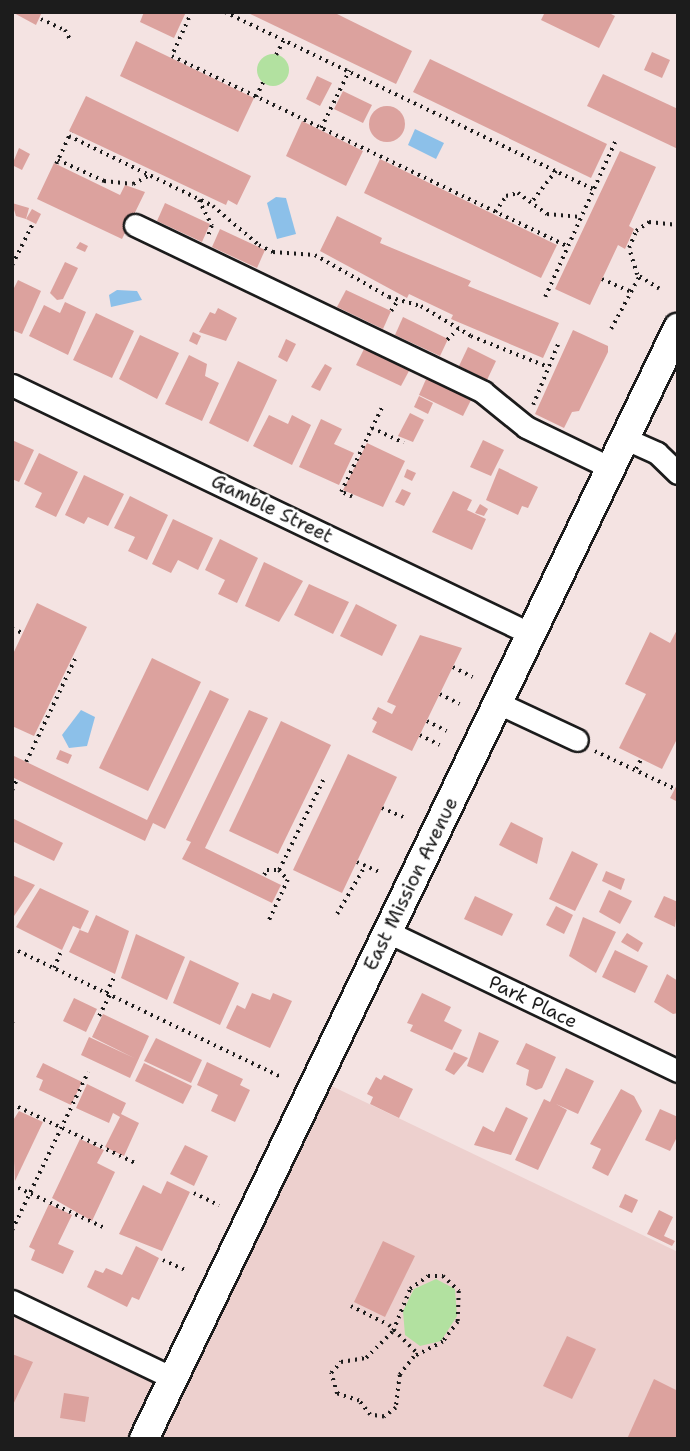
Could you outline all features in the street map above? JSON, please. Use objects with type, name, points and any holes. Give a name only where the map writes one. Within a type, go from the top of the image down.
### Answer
[{"type":"main road","name":"East Mission Avenue","points":[[144,1439],[611,468],[674,346]]},
{"type":"street","points":[[135,225],[483,392],[526,427],[611,468]]},
{"type":"street","name":"Gamble Street","points":[[12,385],[531,634]]},
{"type":"street","points":[[626,439],[657,453],[678,473]]},
{"type":"street","points":[[498,703],[583,744]]},
{"type":"street","name":"Park Place","points":[[388,932],[678,1071]]},
{"type":"street","points":[[12,1300],[173,1378]]},
{"type":"path","points":[[192,12],[172,56],[567,246]]},
{"type":"path","points":[[226,12],[593,189]]},
{"type":"path","points":[[41,19],[65,30],[71,41]]},
{"type":"path","points":[[276,55],[284,40]]},
{"type":"path","points":[[321,128],[349,71]]},
{"type":"path","points":[[256,97],[263,82]]},
{"type":"path","points":[[150,175],[133,184],[104,181],[57,162],[70,134],[198,198],[259,245],[273,252],[315,255],[398,300],[428,310],[471,336],[517,352],[548,367]]},
{"type":"path","points":[[545,297],[615,142]]},
{"type":"path","points":[[111,156],[114,151]]},
{"type":"path","points":[[533,200],[556,171]]},
{"type":"path","points":[[156,178],[158,172]]},
{"type":"path","points":[[198,198],[202,193]]},
{"type":"path","points":[[495,212],[501,200],[513,193],[533,200],[547,214],[580,217]]},
{"type":"path","points":[[198,198],[212,226],[199,256]]},
{"type":"path","points":[[659,289],[639,277],[629,256],[636,231],[657,220],[678,225]]},
{"type":"path","points":[[12,265],[32,225]]},
{"type":"path","points":[[611,329],[629,291],[639,277]]},
{"type":"path","points":[[602,279],[629,291]]},
{"type":"path","points":[[391,311],[398,300]]},
{"type":"path","points":[[428,310],[431,304]]},
{"type":"path","points":[[447,340],[458,329]]},
{"type":"path","points":[[471,336],[474,330]]},
{"type":"path","points":[[534,414],[533,400],[558,344]]},
{"type":"path","points":[[517,352],[520,347]]},
{"type":"path","points":[[352,497],[341,492],[382,407]]},
{"type":"path","points":[[372,428],[404,443]]},
{"type":"path","points":[[12,629],[23,633]]},
{"type":"path","points":[[26,762],[75,659]]},
{"type":"path","points":[[453,667],[473,677]]},
{"type":"path","points":[[440,694],[460,704]]},
{"type":"path","points":[[427,721],[447,731]]},
{"type":"path","points":[[420,735],[440,745]]},
{"type":"path","points":[[583,744],[675,789]]},
{"type":"path","points":[[636,770],[641,759]]},
{"type":"path","points":[[279,870],[324,778]]},
{"type":"path","points":[[12,790],[17,779]]},
{"type":"path","points":[[382,808],[405,818]]},
{"type":"path","points":[[356,862],[379,872]]},
{"type":"path","points":[[337,914],[365,866]]},
{"type":"path","points":[[264,875],[267,870],[279,870],[288,880],[268,923]]},
{"type":"path","points":[[12,948],[281,1077]]},
{"type":"path","points":[[54,968],[61,951]]},
{"type":"path","points":[[99,1016],[114,977]]},
{"type":"path","points":[[12,1024],[18,1026]]},
{"type":"path","points":[[12,1230],[88,1072]]},
{"type":"path","points":[[12,1104],[63,1125],[137,1164]]},
{"type":"path","points":[[12,1185],[105,1228]]},
{"type":"path","points":[[194,1193],[219,1205]]},
{"type":"path","points":[[163,1260],[188,1271]]},
{"type":"path","points":[[437,1274],[450,1280],[459,1291],[457,1322],[443,1342],[418,1354],[398,1380],[399,1404],[384,1417],[370,1415],[359,1401],[337,1394],[330,1381],[333,1369],[345,1360],[366,1358],[393,1331],[415,1284],[437,1274]]},
{"type":"path","points":[[351,1306],[393,1331],[418,1354]]},
{"type":"shaded area","points":[[317,1079],[678,1252],[678,1439],[12,1439],[12,1301],[174,1378]]},
{"type":"green space","points":[[273,54],[284,59],[289,70],[284,81],[273,86],[262,81],[257,70],[262,59]]},
{"type":"green space","points":[[436,1279],[455,1289],[457,1316],[441,1341],[420,1346],[405,1335],[403,1311],[414,1289]]},
{"type":"water","points":[[415,129],[444,143],[436,159],[408,145]]},
{"type":"water","points":[[276,197],[286,198],[296,234],[277,239],[267,203]]},
{"type":"water","points":[[117,290],[137,291],[142,300],[111,307],[109,295]]},
{"type":"water","points":[[81,710],[95,717],[87,746],[69,748],[62,735]]},
{"type":"building","points":[[12,12],[42,12],[36,25]]},
{"type":"building","points":[[144,12],[186,12],[174,38],[140,22]]},
{"type":"building","points":[[246,12],[333,12],[412,51],[396,84]]},
{"type":"building","points":[[545,12],[607,12],[615,16],[599,48],[541,20]]},
{"type":"building","points":[[136,41],[254,98],[238,132],[120,76]]},
{"type":"building","points":[[652,52],[670,60],[662,78],[644,70]]},
{"type":"building","points":[[430,59],[607,144],[591,178],[413,92]]},
{"type":"building","points":[[603,74],[678,109],[678,149],[587,106]]},
{"type":"building","points":[[317,76],[332,83],[320,106],[306,99]]},
{"type":"building","points":[[343,91],[372,105],[363,123],[334,109]]},
{"type":"building","points":[[86,96],[251,176],[237,205],[228,200],[226,205],[69,131]]},
{"type":"building","points":[[387,106],[400,111],[405,124],[400,137],[387,142],[374,137],[369,124],[374,111]]},
{"type":"building","points":[[302,121],[363,151],[346,186],[286,156]]},
{"type":"building","points":[[19,148],[30,154],[22,170],[12,165]]},
{"type":"building","points":[[620,151],[656,167],[629,226],[634,229],[625,249],[618,245],[590,305],[555,289]]},
{"type":"building","points":[[380,159],[557,245],[541,278],[364,193]]},
{"type":"building","points":[[54,163],[120,195],[125,185],[145,192],[122,239],[37,199]]},
{"type":"building","points":[[12,203],[29,208],[26,219],[16,216]]},
{"type":"building","points":[[165,203],[210,224],[202,242],[157,221]]},
{"type":"building","points":[[32,209],[41,214],[36,224],[26,219]]},
{"type":"building","points":[[337,216],[382,238],[380,243],[471,281],[468,286],[559,323],[543,358],[451,319],[453,315],[409,294],[407,298],[320,251]]},
{"type":"building","points":[[220,229],[265,250],[257,268],[212,247]]},
{"type":"building","points":[[80,242],[88,246],[85,252],[76,248]]},
{"type":"building","points":[[65,262],[78,268],[63,299],[57,300],[50,293]]},
{"type":"building","points":[[18,280],[41,291],[22,334],[12,330],[12,292]]},
{"type":"building","points":[[346,290],[391,311],[383,329],[337,307]]},
{"type":"building","points":[[65,302],[86,312],[68,355],[29,336],[44,305],[60,313]]},
{"type":"building","points":[[218,308],[237,318],[226,341],[199,332],[210,312],[215,314]]},
{"type":"building","points":[[96,313],[134,331],[112,378],[73,360]]},
{"type":"building","points":[[403,317],[448,339],[440,356],[395,335]]},
{"type":"building","points":[[573,330],[608,346],[608,352],[579,411],[572,412],[564,428],[535,414]]},
{"type":"building","points":[[193,332],[201,336],[197,345],[189,341]]},
{"type":"building","points":[[140,335],[179,353],[157,399],[119,379]]},
{"type":"building","points":[[286,339],[296,344],[287,362],[278,357]]},
{"type":"building","points":[[365,347],[410,369],[401,386],[356,365]]},
{"type":"building","points":[[468,347],[496,361],[487,380],[459,366]]},
{"type":"building","points":[[189,355],[207,364],[205,376],[219,383],[202,421],[165,404]]},
{"type":"building","points":[[238,361],[277,380],[248,442],[209,423]]},
{"type":"building","points":[[325,364],[332,368],[320,391],[311,387]]},
{"type":"building","points":[[427,377],[472,398],[463,416],[419,395]]},
{"type":"building","points":[[419,396],[433,403],[428,414],[414,407]]},
{"type":"building","points":[[410,413],[424,420],[413,442],[398,436]]},
{"type":"building","points":[[269,415],[288,424],[292,415],[311,425],[292,465],[253,446]]},
{"type":"building","points":[[321,419],[342,429],[334,444],[354,453],[339,485],[299,467]]},
{"type":"building","points":[[12,440],[34,450],[19,482],[12,479]]},
{"type":"building","points":[[483,440],[504,450],[491,476],[470,467]]},
{"type":"building","points":[[367,443],[405,461],[383,507],[343,490]]},
{"type":"building","points":[[39,453],[78,472],[56,517],[35,507],[42,493],[24,484]]},
{"type":"building","points":[[499,468],[538,487],[528,508],[522,506],[518,515],[486,500]]},
{"type":"building","points":[[407,469],[416,473],[412,481],[404,477]]},
{"type":"building","points":[[84,475],[124,494],[108,526],[88,517],[84,524],[65,515]]},
{"type":"building","points":[[402,489],[411,493],[404,506],[395,502]]},
{"type":"building","points":[[453,491],[472,500],[467,510],[486,519],[472,550],[432,532]]},
{"type":"building","points":[[130,496],[168,515],[147,560],[128,551],[135,537],[114,528]]},
{"type":"building","points":[[480,504],[488,509],[484,516],[475,513]]},
{"type":"building","points":[[173,519],[213,538],[198,570],[178,560],[171,573],[152,564]]},
{"type":"building","points":[[220,539],[258,558],[237,603],[218,594],[225,580],[205,570]]},
{"type":"building","points":[[264,562],[303,581],[279,622],[245,606]]},
{"type":"building","points":[[309,584],[349,602],[333,634],[294,615]]},
{"type":"building","points":[[37,603],[87,627],[34,736],[12,726],[12,656]]},
{"type":"building","points":[[356,604],[397,625],[382,656],[340,636]]},
{"type":"building","points":[[678,628],[678,737],[662,769],[619,748],[646,694],[625,684],[650,632],[670,643]]},
{"type":"building","points":[[420,635],[462,648],[412,751],[372,732],[377,722],[372,719],[378,707],[392,714],[396,706],[387,702]]},
{"type":"building","points":[[152,658],[201,682],[148,791],[99,768]]},
{"type":"building","points":[[210,690],[229,699],[165,829],[153,823],[145,841],[12,777],[12,755],[147,820]]},
{"type":"building","points":[[249,710],[268,718],[205,848],[281,885],[272,903],[182,859],[191,842],[186,840]]},
{"type":"building","points":[[281,721],[331,745],[278,854],[229,831]]},
{"type":"building","points":[[60,750],[72,755],[68,764],[56,759]]},
{"type":"building","points":[[348,754],[397,777],[342,893],[293,870]]},
{"type":"building","points":[[678,783],[678,802],[670,798]]},
{"type":"building","points":[[12,818],[63,843],[54,861],[12,841]]},
{"type":"building","points":[[511,822],[543,838],[537,864],[499,845]]},
{"type":"building","points":[[572,851],[598,864],[575,911],[549,899]]},
{"type":"building","points":[[606,871],[625,879],[621,890],[602,881]]},
{"type":"building","points":[[12,875],[35,885],[12,919]]},
{"type":"building","points":[[40,888],[89,911],[80,930],[88,933],[96,915],[129,931],[115,974],[69,952],[80,929],[73,926],[62,950],[16,927]]},
{"type":"building","points":[[609,890],[632,901],[620,924],[599,912]]},
{"type":"building","points":[[475,896],[513,914],[502,936],[464,919]]},
{"type":"building","points":[[664,896],[678,902],[675,927],[654,917]]},
{"type":"building","points":[[556,906],[573,915],[564,934],[546,925]]},
{"type":"building","points":[[583,917],[616,932],[596,973],[569,956]]},
{"type":"building","points":[[627,933],[643,943],[638,952],[621,942]]},
{"type":"building","points":[[136,934],[185,957],[167,1000],[121,978]]},
{"type":"building","points":[[615,950],[648,966],[635,993],[602,977]]},
{"type":"building","points":[[190,960],[239,983],[220,1025],[173,1003]]},
{"type":"building","points":[[667,974],[678,981],[678,1013],[673,1014],[654,1002]]},
{"type":"building","points":[[252,993],[270,1000],[273,993],[292,1001],[270,1048],[226,1028],[237,1005],[245,1009]]},
{"type":"building","points":[[422,993],[451,1007],[444,1021],[462,1030],[452,1050],[410,1031],[413,1025],[407,1023]]},
{"type":"building","points":[[74,998],[97,1009],[86,1032],[63,1021]]},
{"type":"building","points":[[103,1014],[149,1036],[130,1078],[81,1055],[89,1037],[134,1058],[92,1037]]},
{"type":"building","points":[[479,1032],[499,1041],[483,1073],[467,1066]]},
{"type":"building","points":[[156,1038],[202,1060],[191,1083],[144,1061]]},
{"type":"building","points":[[526,1043],[556,1057],[542,1088],[536,1090],[526,1085],[529,1070],[516,1064]]},
{"type":"building","points":[[454,1052],[468,1058],[454,1075],[445,1070]]},
{"type":"building","points":[[207,1062],[243,1079],[240,1085],[250,1090],[235,1122],[211,1111],[218,1095],[197,1085]]},
{"type":"building","points":[[43,1063],[82,1082],[71,1105],[39,1090],[43,1080],[36,1077]]},
{"type":"building","points":[[144,1063],[192,1086],[183,1104],[135,1081]]},
{"type":"building","points":[[566,1068],[594,1081],[578,1114],[556,1104],[567,1110],[538,1170],[515,1160],[544,1099],[550,1102]]},
{"type":"building","points":[[384,1075],[413,1089],[399,1118],[370,1104],[373,1097],[367,1094],[376,1077],[381,1080]]},
{"type":"building","points":[[87,1084],[126,1103],[121,1114],[139,1123],[124,1156],[105,1147],[120,1117],[113,1113],[109,1123],[76,1108]]},
{"type":"building","points":[[621,1089],[634,1096],[642,1111],[608,1176],[592,1168],[601,1149],[590,1144]]},
{"type":"building","points":[[506,1107],[528,1118],[511,1155],[474,1145],[483,1126],[494,1132]]},
{"type":"building","points":[[660,1109],[678,1117],[678,1135],[670,1151],[645,1140]]},
{"type":"building","points":[[19,1111],[43,1122],[15,1181],[12,1122]]},
{"type":"building","points":[[80,1139],[104,1150],[97,1163],[115,1172],[92,1221],[52,1198]]},
{"type":"building","points":[[185,1145],[208,1156],[194,1186],[170,1174]]},
{"type":"building","points":[[167,1181],[190,1192],[162,1251],[119,1234],[143,1185],[161,1194]]},
{"type":"building","points":[[625,1194],[638,1200],[632,1213],[619,1207]]},
{"type":"building","points":[[49,1204],[72,1215],[58,1244],[74,1251],[63,1274],[31,1260],[35,1250],[29,1247]]},
{"type":"building","points":[[659,1210],[673,1217],[664,1236],[675,1241],[672,1246],[647,1234]]},
{"type":"building","points":[[383,1241],[415,1256],[385,1317],[354,1302]]},
{"type":"building","points":[[136,1246],[159,1258],[139,1300],[132,1297],[127,1307],[87,1287],[95,1270],[103,1273],[106,1268],[122,1275]]},
{"type":"building","points":[[567,1336],[596,1349],[572,1399],[543,1386]]},
{"type":"building","points":[[12,1354],[33,1362],[12,1407]]},
{"type":"building","points":[[654,1379],[678,1391],[678,1439],[627,1439]]},
{"type":"building","points":[[64,1393],[89,1397],[85,1422],[60,1418]]}]
